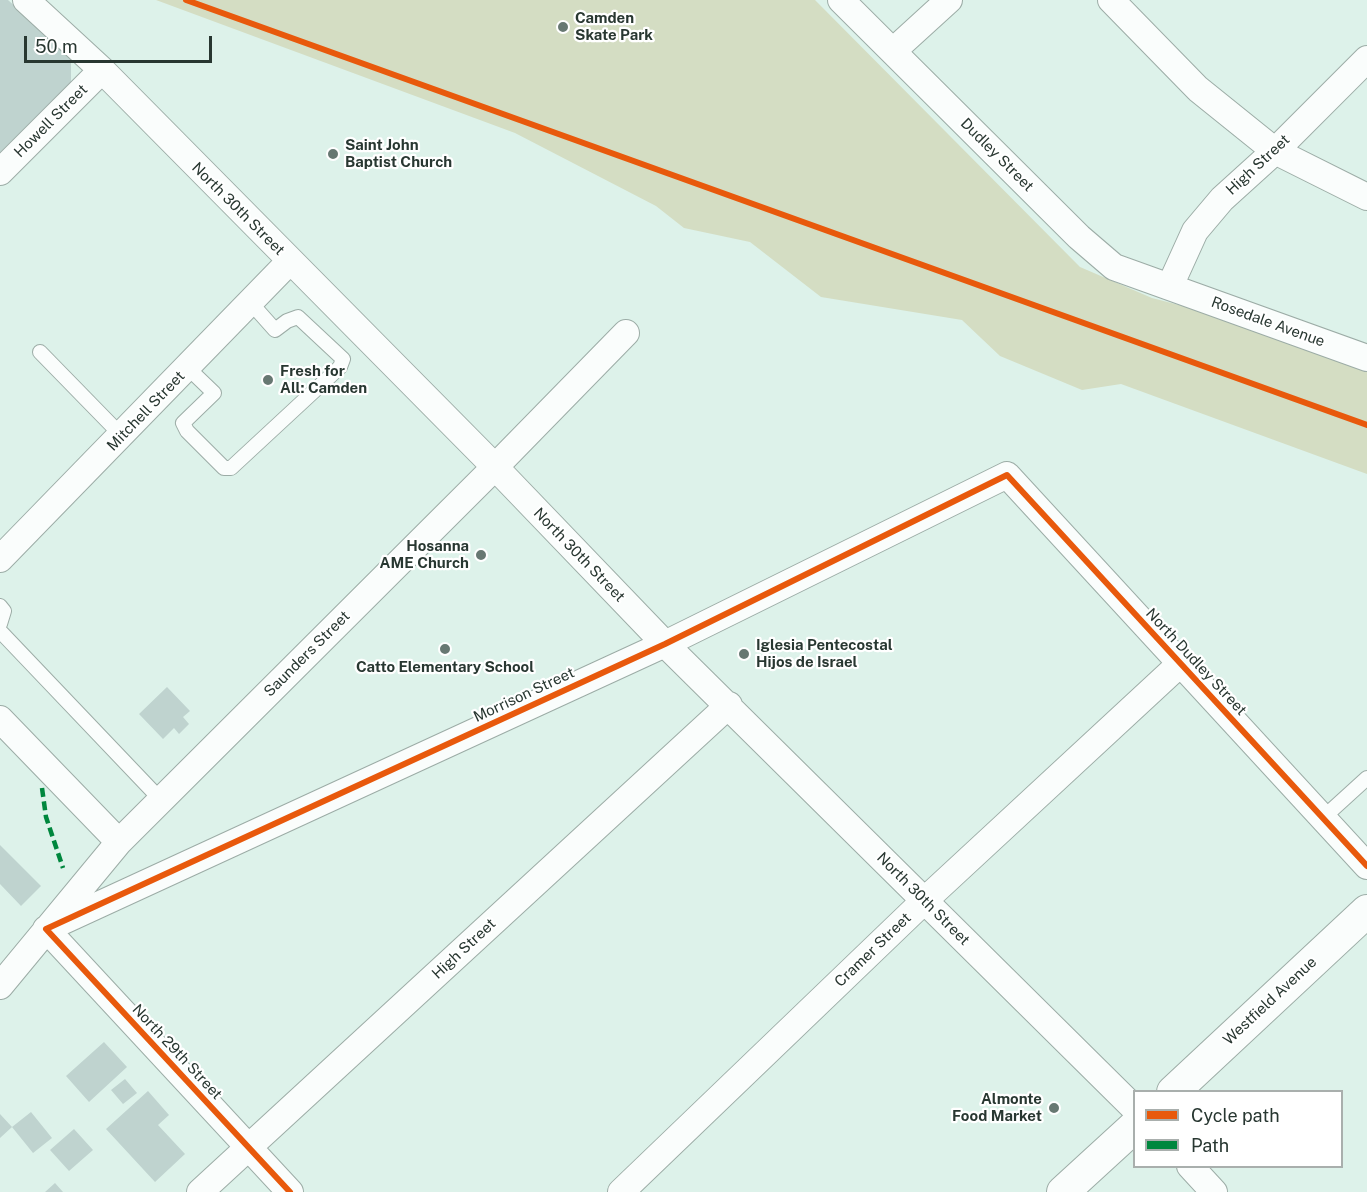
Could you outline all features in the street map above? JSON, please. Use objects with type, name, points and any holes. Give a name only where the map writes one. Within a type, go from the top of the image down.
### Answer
[{"type":"street","name":"North 30th Street","points":[[26,0],[102,70],[495,467],[665,644],[1133,1107]]},
{"type":"street","name":"Dudley Street","points":[[841,0],[1079,237],[1114,267],[1170,286]]},
{"type":"street","points":[[893,51],[949,0]]},
{"type":"street","points":[[1111,0],[1198,89],[1275,151],[1367,197]]},
{"type":"street","name":"High Street","points":[[1170,286],[1195,231],[1221,199],[1275,151],[1367,59]]},
{"type":"street","name":"Howell Street","points":[[0,172],[102,70]]},
{"type":"street","name":"Mitchell Street","points":[[0,559],[291,261]]},
{"type":"street","name":"Rosedale Avenue","points":[[1170,286],[1367,358]]},
{"type":"street","name":"Saunders Street","points":[[0,986],[119,842],[626,333]]},
{"type":"street","name":"Morrison Street","points":[[46,928],[665,644],[1007,476]]},
{"type":"street","name":"North Dudley Street","points":[[1007,476],[1367,866]]},
{"type":"street","name":"Cramer Street","points":[[621,1192],[924,901],[1182,663]]},
{"type":"street","name":"High Street","points":[[200,1192],[729,705]]},
{"type":"street","points":[[0,719],[119,842]]},
{"type":"street","name":"Westfield Avenue","points":[[1175,1090],[1367,911]]},
{"type":"street","name":"North 29th Street","points":[[46,928],[290,1192]]},
{"type":"street","points":[[1063,1192],[1133,1128]]},
{"type":"street","points":[[1191,1168],[1214,1192]]},
{"type":"lane","points":[[188,368],[214,393],[183,423],[187,431],[224,468],[231,468],[340,367],[343,359],[298,317],[287,321],[275,330],[250,303]]},
{"type":"lane","points":[[40,352],[122,436]]},
{"type":"lane","points":[[0,606],[4,611],[0,624]]},
{"type":"lane","points":[[0,631],[161,800]]},
{"type":"lane","points":[[1323,818],[1367,778]]},
{"type":"green space","points":[[156,0],[815,0],[1080,267],[1152,298],[1210,313],[1367,371],[1367,474],[1121,384],[1082,390],[1000,356],[962,320],[821,297],[750,242],[684,228],[656,206],[515,133]]},
{"type":"building","points":[[0,0],[8,0],[71,58],[71,90],[0,159]]},
{"type":"building","points":[[167,687],[190,711],[183,717],[189,724],[179,734],[174,728],[163,739],[139,714]]},
{"type":"building","points":[[0,845],[41,886],[21,906],[0,884]]},
{"type":"building","points":[[104,1042],[127,1067],[89,1102],[66,1076]]},
{"type":"building","points":[[125,1079],[137,1093],[123,1104],[111,1090]]},
{"type":"building","points":[[148,1091],[169,1115],[158,1125],[185,1154],[155,1182],[106,1129]]},
{"type":"building","points":[[31,1112],[52,1138],[33,1153],[12,1127]]},
{"type":"building","points":[[0,1114],[12,1127],[0,1138]]},
{"type":"building","points":[[74,1129],[93,1150],[69,1171],[50,1150]]},
{"type":"building","points":[[55,1183],[63,1192],[45,1192]]},
{"type":"marked path","points":[[42,788],[46,817],[63,868]]},
{"type":"cycle path","points":[[186,0],[1367,425]]},
{"type":"cycle path","points":[[290,1192],[46,929],[665,644],[1007,475],[1367,866]]},
{"type":"place","name":"Camden Skate Park","points":[[563,27]]},
{"type":"place","name":"Saint John Baptist Church","points":[[333,154]]},
{"type":"place","name":"Fresh for All: Camden","points":[[268,380]]},
{"type":"place","name":"Hosanna AME Church","points":[[481,555]]},
{"type":"place","name":"Catto Elementary School","points":[[445,649]]},
{"type":"place","name":"Iglesia Pentecostal Hijos de Israel","points":[[744,654]]},
{"type":"place","name":"Almonte Food Market","points":[[1054,1108]]}]
